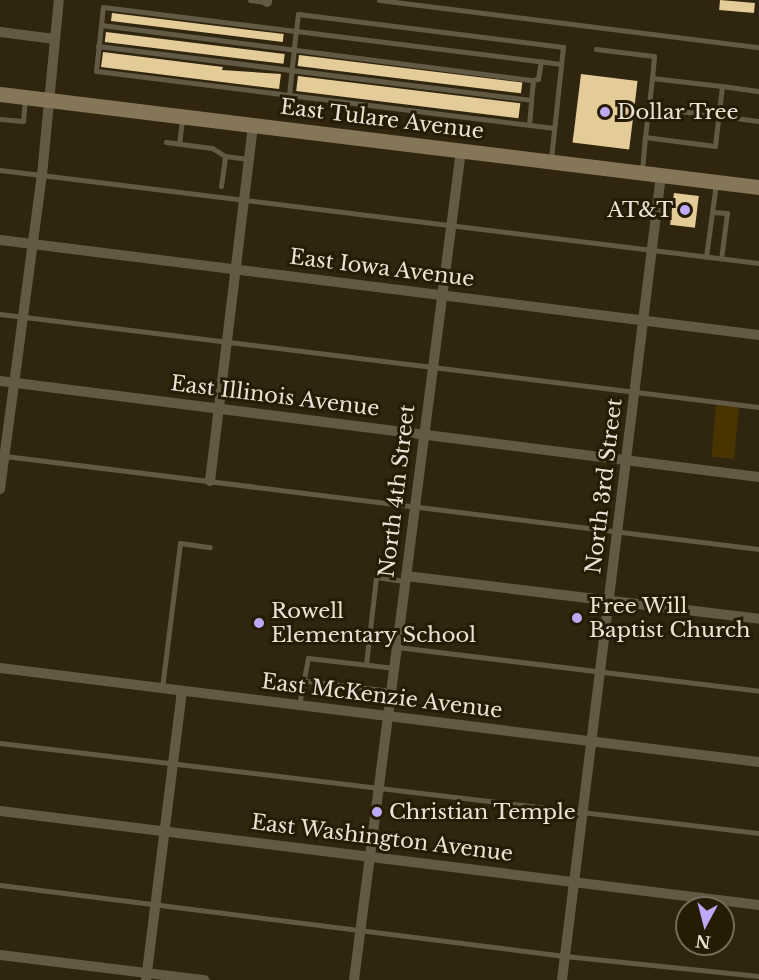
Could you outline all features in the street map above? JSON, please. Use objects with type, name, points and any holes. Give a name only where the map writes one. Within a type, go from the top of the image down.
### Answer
[{"type":"main road","name":"East Tulare Avenue","points":[[0,94],[759,187]]},
{"type":"street","points":[[0,489],[2,455],[20,317],[42,175],[60,0]]},
{"type":"street","points":[[0,32],[55,39]]},
{"type":"street","points":[[210,481],[238,270],[253,125]]},
{"type":"street","name":"North 4th Street","points":[[354,980],[461,150]]},
{"type":"street","name":"North 3rd Street","points":[[562,980],[661,175]]},
{"type":"street","name":"East Iowa Avenue","points":[[0,240],[759,335]]},
{"type":"street","name":"East Illinois Avenue","points":[[0,381],[626,462],[759,477]]},
{"type":"street","points":[[406,578],[759,619]]},
{"type":"street","name":"East McKenzie Avenue","points":[[0,668],[759,762]]},
{"type":"street","points":[[146,976],[182,691]]},
{"type":"street","name":"East Washington Avenue","points":[[0,811],[759,905]]},
{"type":"street","points":[[0,955],[146,976],[204,980]]},
{"type":"lane","points":[[250,0],[267,1]]},
{"type":"lane","points":[[379,0],[759,47]]},
{"type":"lane","points":[[554,128],[96,71],[103,7],[561,64]]},
{"type":"lane","points":[[289,95],[298,14],[563,47],[550,161]]},
{"type":"lane","points":[[101,25],[534,80],[538,79],[541,61]]},
{"type":"lane","points":[[99,46],[531,100]]},
{"type":"lane","points":[[596,49],[654,56],[641,172]]},
{"type":"lane","points":[[652,78],[759,91]]},
{"type":"lane","points":[[529,124],[534,80]]},
{"type":"lane","points":[[645,137],[715,146],[723,86]]},
{"type":"lane","points":[[0,118],[22,121],[25,97]]},
{"type":"lane","points":[[649,107],[759,120]]},
{"type":"lane","points":[[179,144],[182,116]]},
{"type":"lane","points":[[166,142],[212,148],[225,156],[249,159]]},
{"type":"lane","points":[[221,186],[225,156]]},
{"type":"lane","points":[[0,170],[759,264]]},
{"type":"lane","points":[[706,257],[716,182]]},
{"type":"lane","points":[[712,212],[727,213],[721,259]]},
{"type":"lane","points":[[0,314],[433,365],[759,407]]},
{"type":"lane","points":[[2,455],[759,549]]},
{"type":"lane","points":[[162,688],[180,543],[210,547]]},
{"type":"lane","points":[[366,664],[375,578],[406,578]]},
{"type":"lane","points":[[397,647],[759,691]]},
{"type":"lane","points":[[299,705],[306,681],[309,658],[394,668]]},
{"type":"lane","points":[[306,681],[391,691]]},
{"type":"lane","points":[[0,743],[379,790],[759,833]]},
{"type":"lane","points":[[0,885],[565,956],[759,976]]},
{"type":"shaded area","points":[[716,404],[739,406],[734,459],[711,457]]},
{"type":"building","points":[[720,0],[755,3],[754,13],[719,10]]},
{"type":"building","points":[[112,13],[284,34],[283,42],[111,21]]},
{"type":"building","points":[[106,32],[285,54],[283,64],[105,42]]},
{"type":"building","points":[[103,52],[223,67],[222,70],[281,74],[279,89],[101,67]]},
{"type":"building","points":[[299,55],[522,82],[521,93],[298,66]]},
{"type":"building","name":"Dollar Tree","points":[[581,74],[638,81],[629,149],[573,142]]},
{"type":"building","points":[[298,76],[520,103],[519,118],[296,91]]},
{"type":"building","name":"AT&T","points":[[674,193],[699,196],[695,228],[670,225]]},
{"type":"place","name":"Dollar Tree","points":[[605,112]]},
{"type":"place","name":"AT&T","points":[[685,210]]},
{"type":"place","name":"Free Will Baptist Church","points":[[577,618]]},
{"type":"place","name":"Rowell Elementary School","points":[[259,623]]},
{"type":"place","name":"Christian Temple","points":[[377,812]]}]
